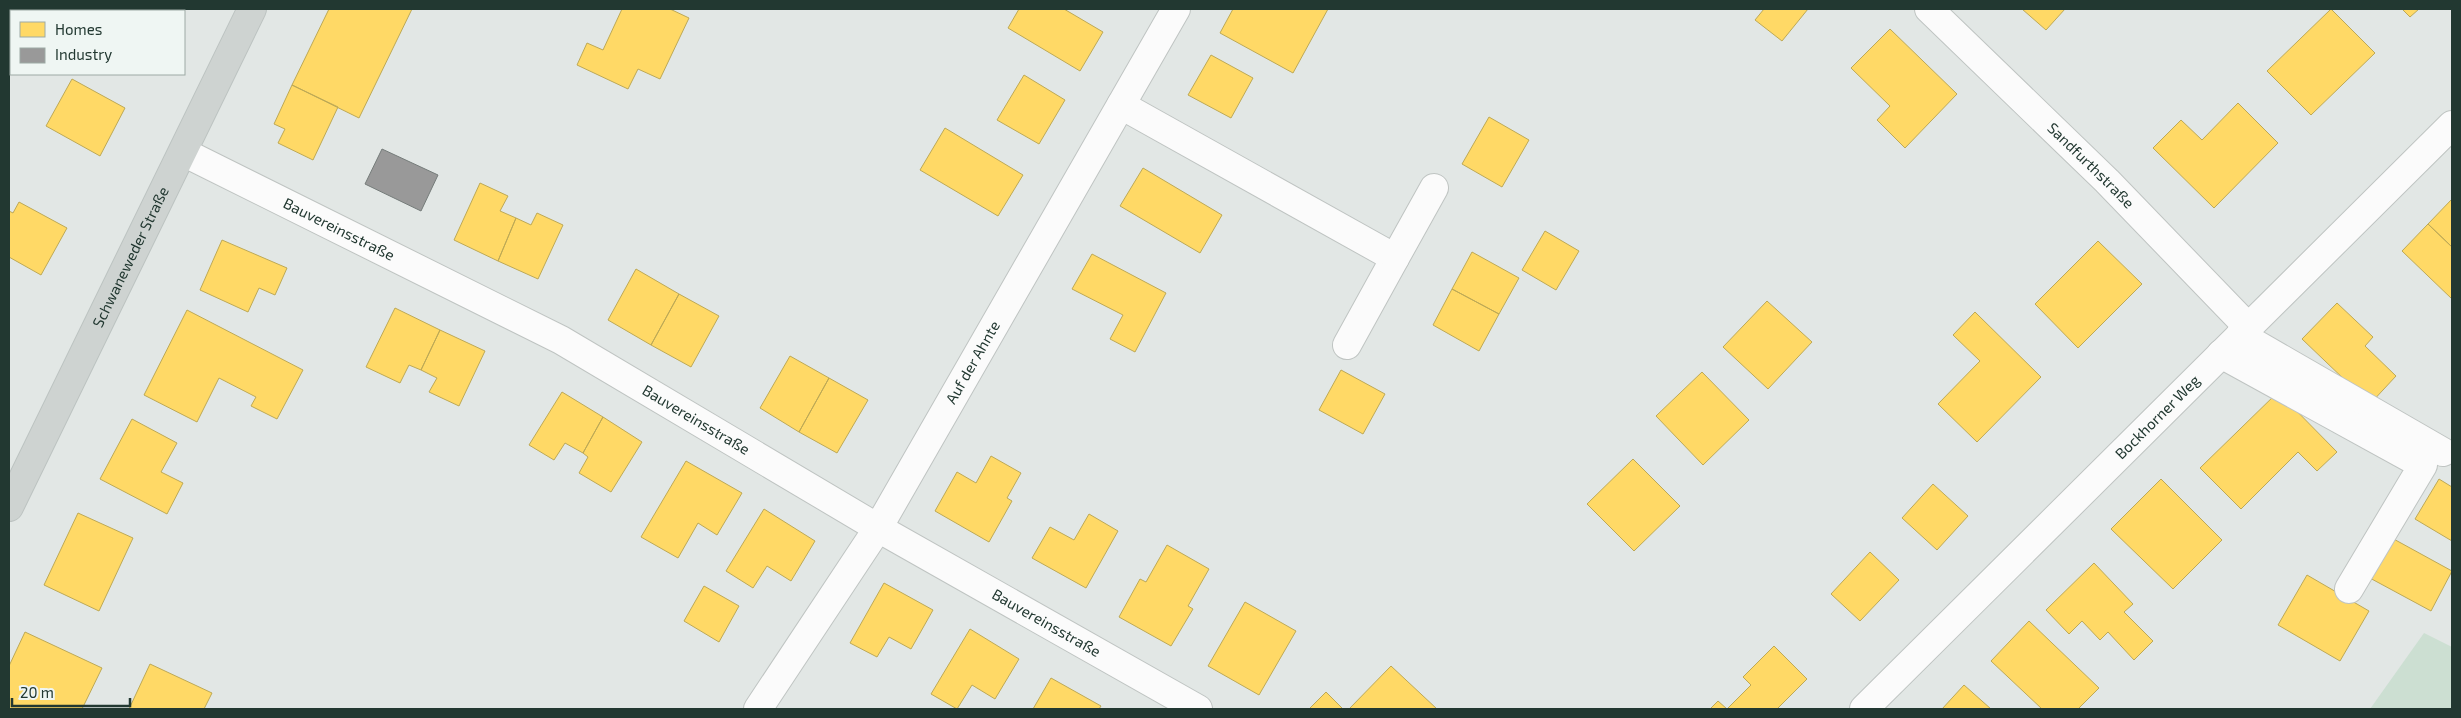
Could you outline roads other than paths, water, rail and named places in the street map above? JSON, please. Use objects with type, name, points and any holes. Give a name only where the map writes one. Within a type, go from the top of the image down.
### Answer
[{"type":"main road","name":"Schwaneweder Straße","points":[[9,507],[252,9]]},
{"type":"street","name":"Auf der Ahnte","points":[[758,709],[878,528],[1176,9]]},
{"type":"street","name":"Sandfurthstraße","points":[[1929,9],[2106,181],[2244,331],[2442,452]]},
{"type":"street","points":[[1121,105],[1395,258]]},
{"type":"street","name":"Bockhorner Weg","points":[[1864,709],[2452,125]]},
{"type":"street","name":"Bauvereinsstraße","points":[[183,152],[561,340],[878,528],[1198,709]]},
{"type":"street","points":[[1347,345],[1434,188]]},
{"type":"street","points":[[2220,354],[2423,464],[2349,589]]}]
